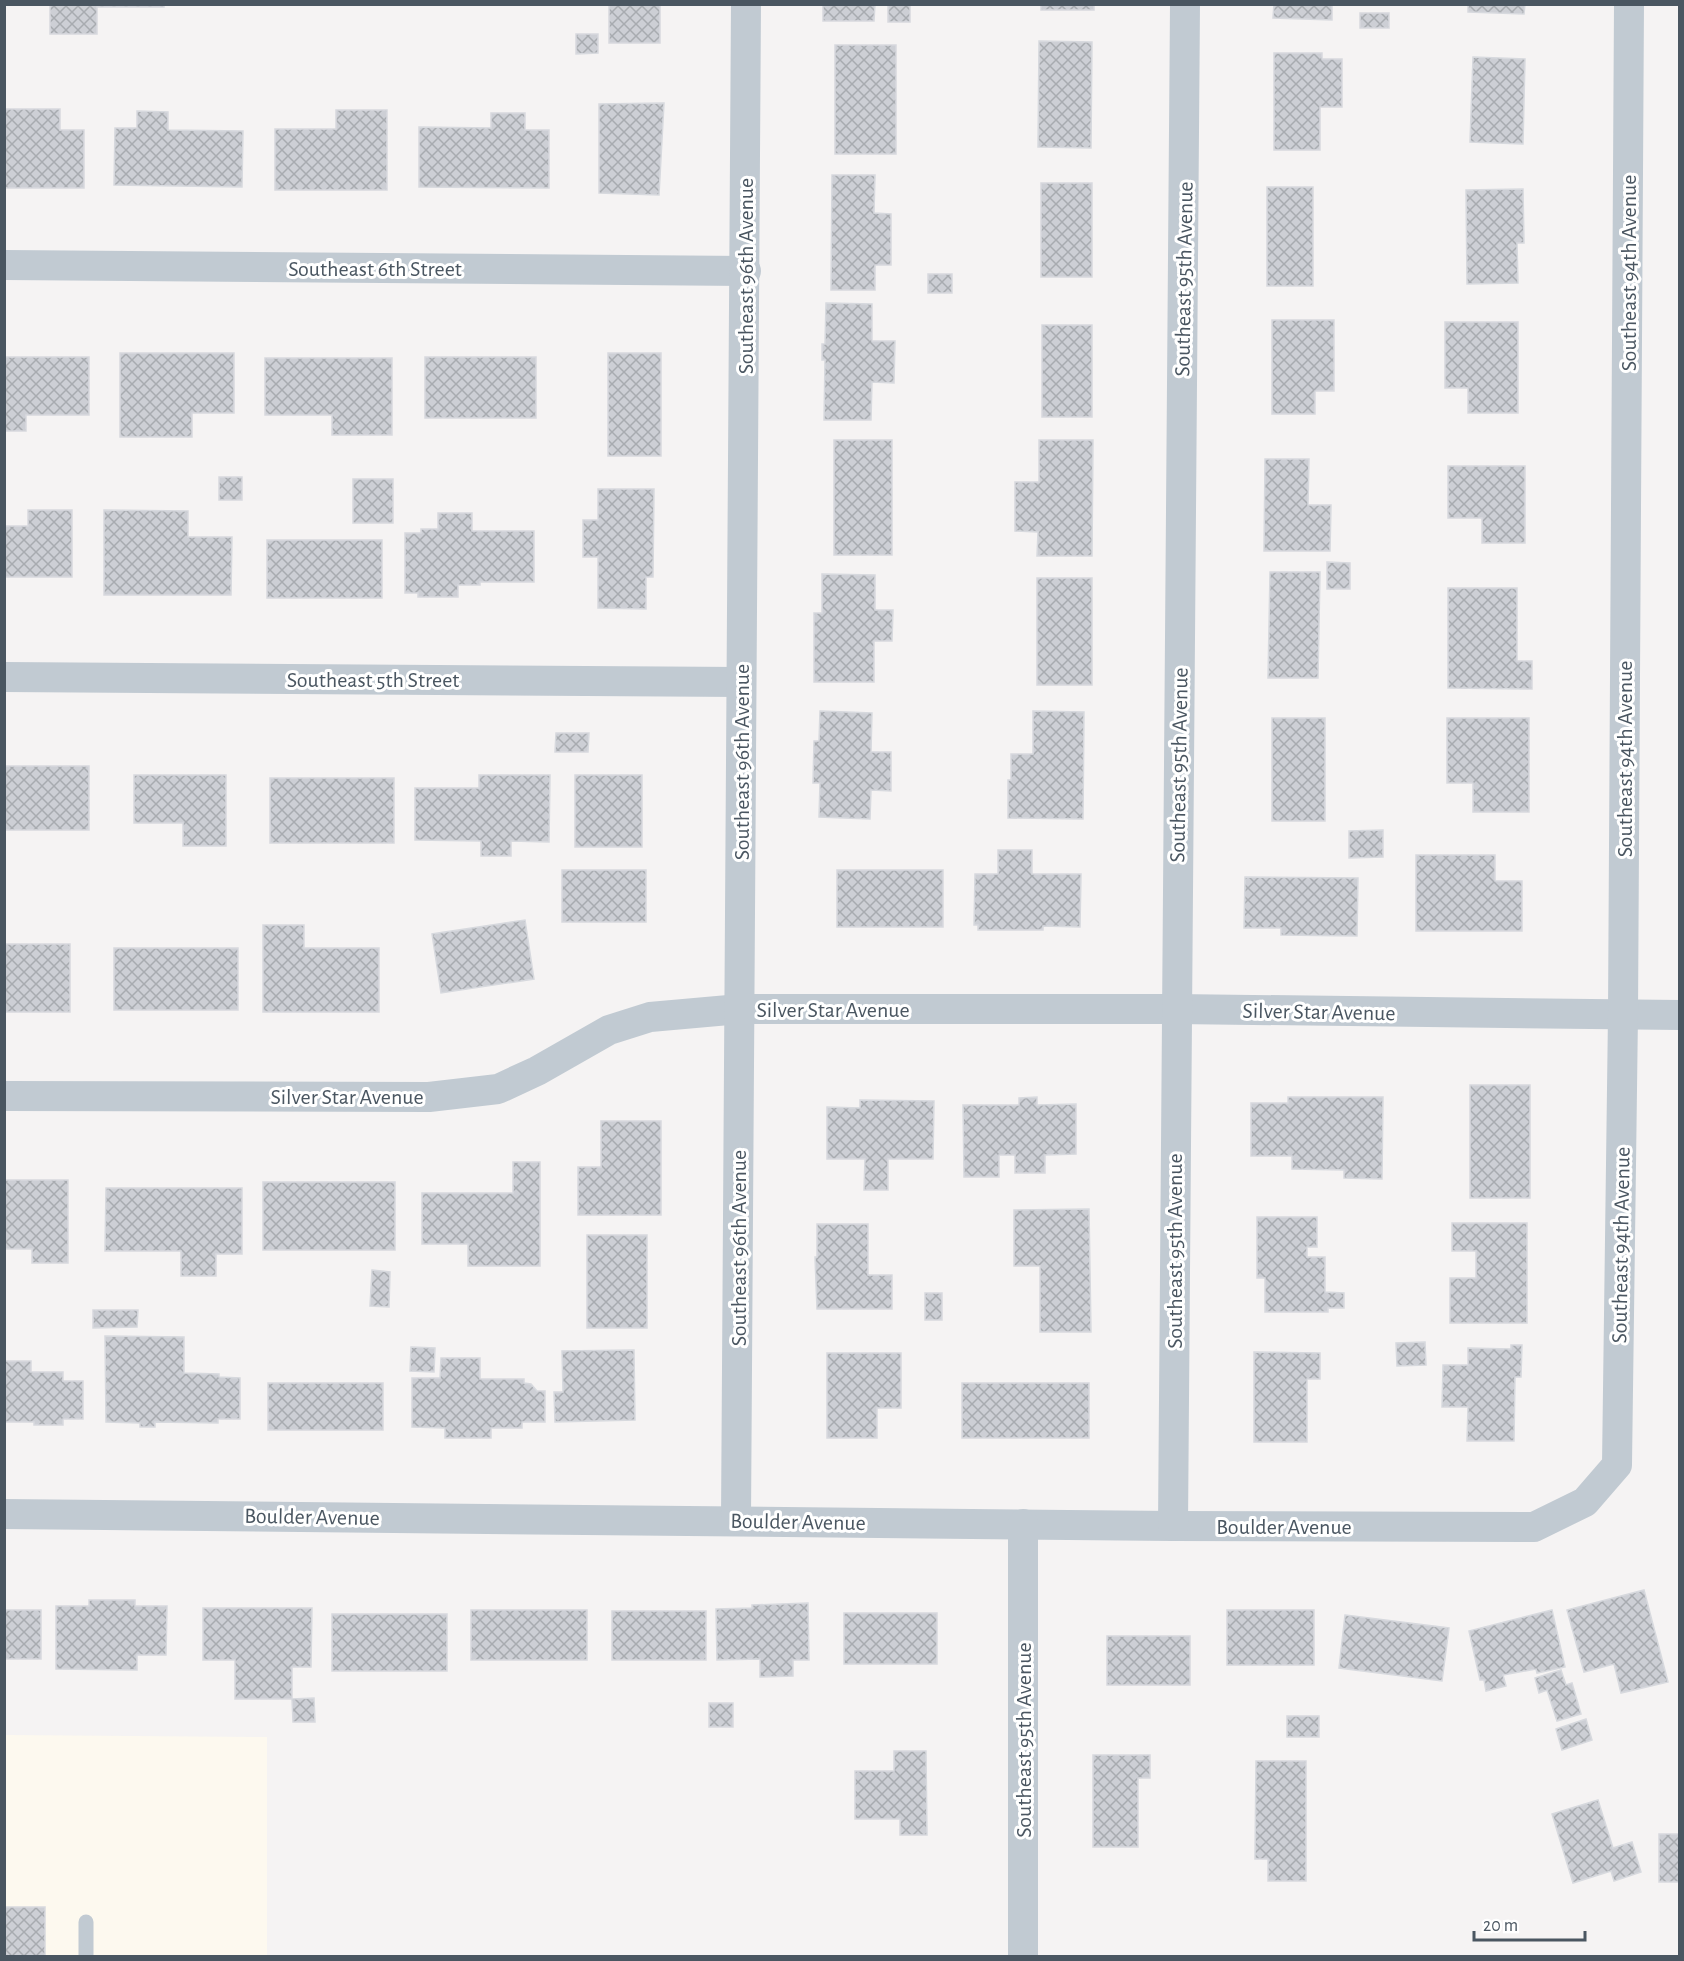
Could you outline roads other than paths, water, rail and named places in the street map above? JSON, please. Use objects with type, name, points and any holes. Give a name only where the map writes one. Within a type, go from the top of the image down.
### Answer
[{"type":"street","name":"Southeast 96th Avenue","points":[[736,1520],[746,4]]},
{"type":"street","name":"Southeast 95th Avenue","points":[[1173,1526],[1185,4]]},
{"type":"street","name":"Southeast 94th Avenue","points":[[1585,1502],[1617,1465],[1623,1014],[1629,4]]},
{"type":"street","name":"Southeast 6th Street","points":[[4,265],[746,271]]},
{"type":"street","name":"Southeast 5th Street","points":[[4,677],[741,682]]},
{"type":"street","name":"Silver Star Avenue","points":[[4,1096],[429,1096],[498,1089],[537,1071],[609,1030],[630,1023],[650,1017],[740,1009],[1176,1009],[1680,1015]]},
{"type":"street","name":"Boulder Avenue","points":[[4,1514],[1173,1526],[1534,1527],[1585,1502]]},
{"type":"street","name":"Southeast 95th Avenue","points":[[1023,1524],[1023,1956]]},
{"type":"lane","points":[[86,1922],[86,1956]]}]
